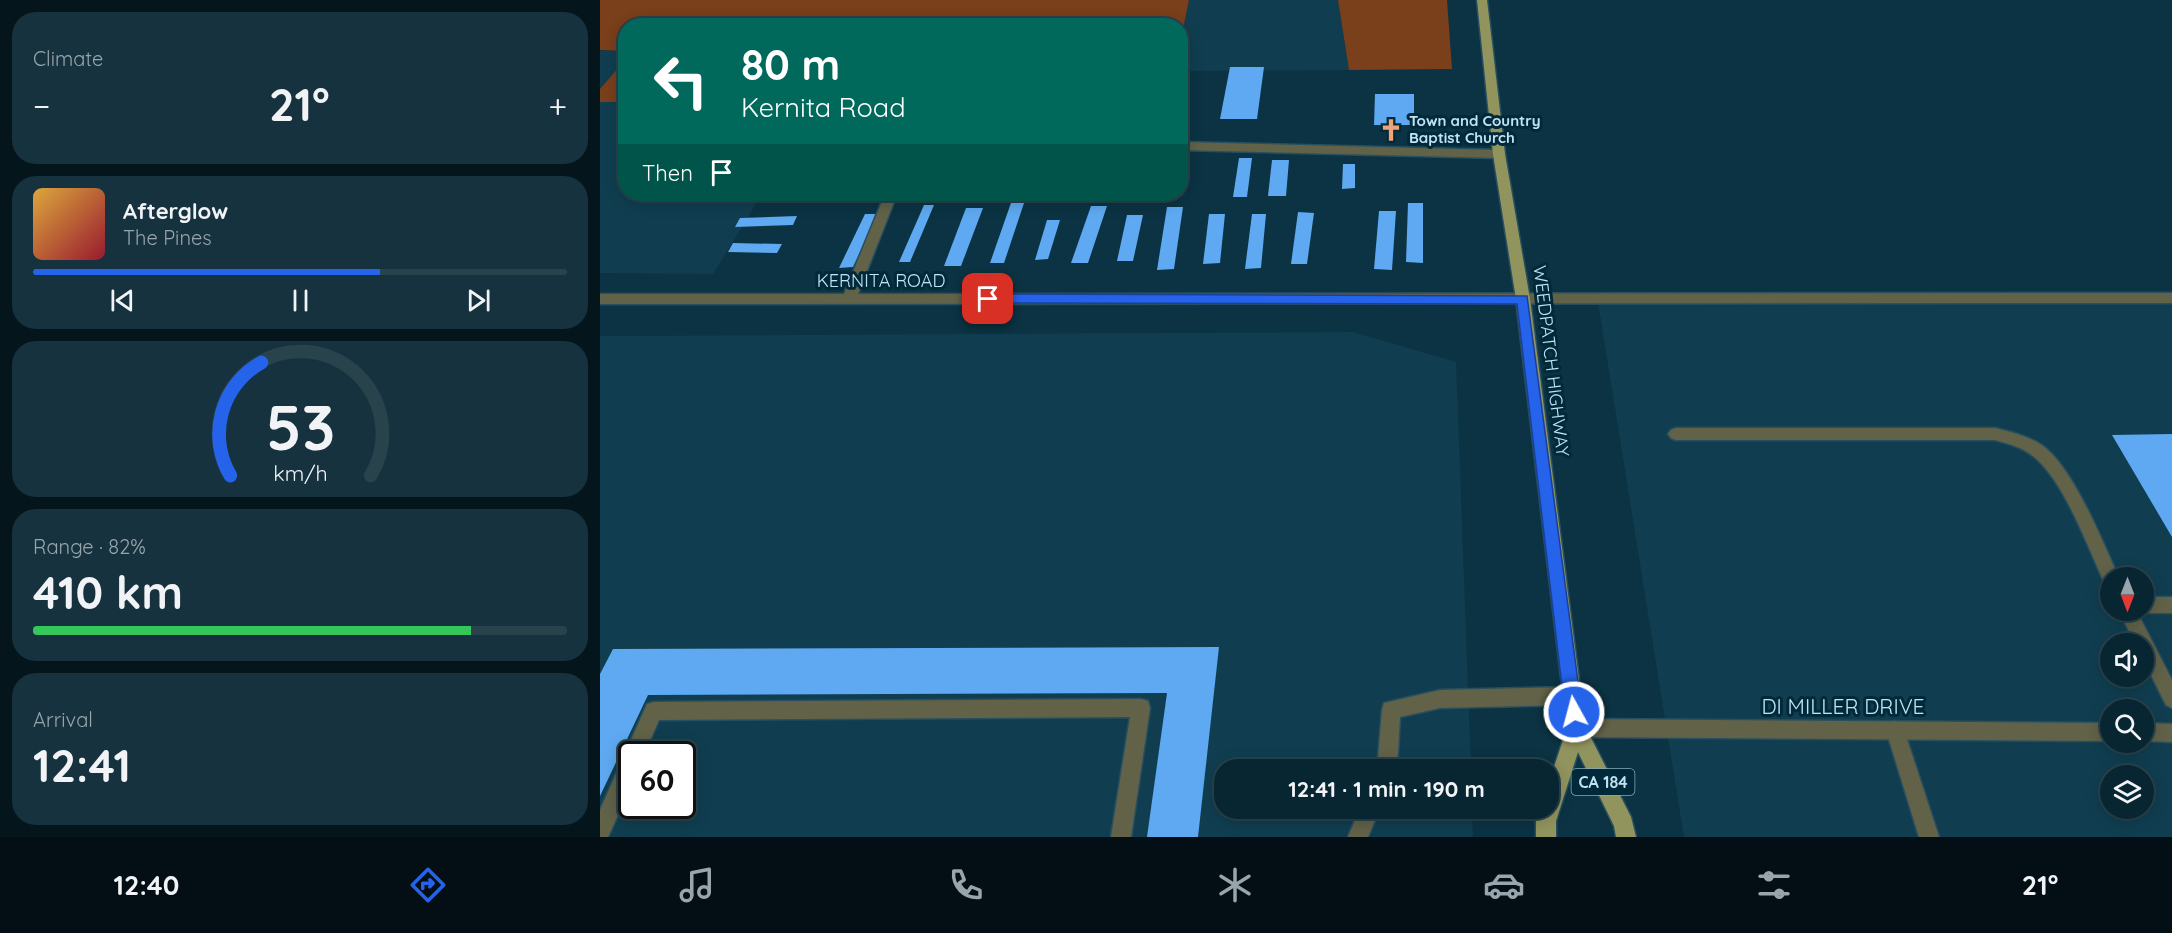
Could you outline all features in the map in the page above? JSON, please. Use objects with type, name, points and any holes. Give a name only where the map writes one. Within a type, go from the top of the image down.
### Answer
[{"type":"main road","name":"WEEDPATCH HIGHWAY","points":[[1482,0],[1499,154],[1523,299],[1576,728],[1624,824],[1626,837]]},
{"type":"main road","name":"WEEDPATCH HIGHWAY","points":[[1546,837],[1546,821],[1576,728]]},
{"type":"street","points":[[1188,146],[1499,154]]},
{"type":"street","points":[[849,299],[888,201]]},
{"type":"street","name":"KERNITA ROAD","points":[[600,299],[2172,298]]},
{"type":"street","points":[[1676,434],[1995,434],[2024,442],[2042,454],[2058,473],[2105,567]]},
{"type":"street","points":[[2154,605],[2172,604]]},
{"type":"street","points":[[2133,621],[2172,699]]},
{"type":"street","points":[[1388,759],[1391,710],[1440,699],[1571,696]]},
{"type":"street","points":[[641,741],[654,711],[1141,708],[1121,837]]},
{"type":"street","name":"DI MILLER DRIVE","points":[[1576,728],[2100,732]]},
{"type":"street","points":[[1895,730],[1929,837]]},
{"type":"street","points":[[2154,732],[2172,733]]},
{"type":"street","points":[[600,832],[618,792]]},
{"type":"street","points":[[1358,837],[1365,819]]},
{"type":"shaded area","points":[[600,0],[1189,0],[1185,18],[618,18],[618,51],[600,50]]},
{"type":"shaded area","points":[[1189,0],[1338,0],[1349,70],[1188,71],[1188,18],[1185,18]]},
{"type":"shaded area","points":[[1338,0],[1447,0],[1452,69],[1349,70]]},
{"type":"shaded area","points":[[600,51],[618,51],[618,68],[600,89]]},
{"type":"shaded area","points":[[618,68],[618,102],[600,102],[600,89]]},
{"type":"shaded area","points":[[600,102],[618,102],[618,201],[758,201],[713,274],[600,273]]},
{"type":"shaded area","points":[[2172,295],[2172,837],[1684,837],[1597,296]]},
{"type":"shaded area","points":[[1353,332],[1456,362],[1471,759],[1214,759],[1214,819],[1472,819],[1473,837],[600,837],[600,336]]},
{"type":"building","points":[[1230,67],[1264,67],[1257,119],[1220,119]]},
{"type":"building","points":[[1375,94],[1414,94],[1414,125],[1374,125]]},
{"type":"building","points":[[1239,158],[1252,158],[1247,197],[1233,197]]},
{"type":"building","points":[[1272,160],[1289,160],[1286,196],[1268,196]]},
{"type":"building","points":[[1343,164],[1355,164],[1355,188],[1342,189]]},
{"type":"building","points":[[1012,201],[1025,201],[1004,263],[990,263]]},
{"type":"building","points":[[1087,201],[1100,201],[1100,203],[1086,203]]},
{"type":"building","points":[[1408,203],[1423,203],[1423,263],[1406,262]]},
{"type":"building","points":[[924,205],[934,205],[910,262],[899,262]]},
{"type":"building","points":[[1091,206],[1107,206],[1088,263],[1071,263]]},
{"type":"building","points":[[1167,207],[1183,207],[1174,269],[1157,270]]},
{"type":"building","points":[[966,208],[983,208],[961,266],[944,266]]},
{"type":"building","points":[[1379,211],[1396,211],[1392,270],[1374,269]]},
{"type":"building","points":[[1298,212],[1314,213],[1307,264],[1291,264]]},
{"type":"building","points":[[865,214],[878,214],[853,267],[839,268]]},
{"type":"building","points":[[1209,214],[1225,214],[1220,263],[1203,264]]},
{"type":"building","points":[[1252,214],[1266,214],[1261,268],[1245,269]]},
{"type":"building","points":[[1127,215],[1143,215],[1133,261],[1117,261]]},
{"type":"building","points":[[797,216],[793,225],[735,227],[740,218]]},
{"type":"building","points":[[1047,220],[1060,220],[1048,259],[1035,260]]},
{"type":"building","points":[[733,243],[782,244],[777,253],[728,252]]},
{"type":"building","points":[[2172,434],[2172,537],[2112,435]]},
{"type":"building","points":[[1219,647],[1198,837],[1147,837],[1167,693],[648,695],[626,741],[618,741],[618,758],[600,796],[600,674],[613,649]]},
{"type":"place","name":"Town and Country Baptist Church","points":[[1391,130]]},
{"type":"route","points":[[988,299],[1523,299],[1574,712]]}]
